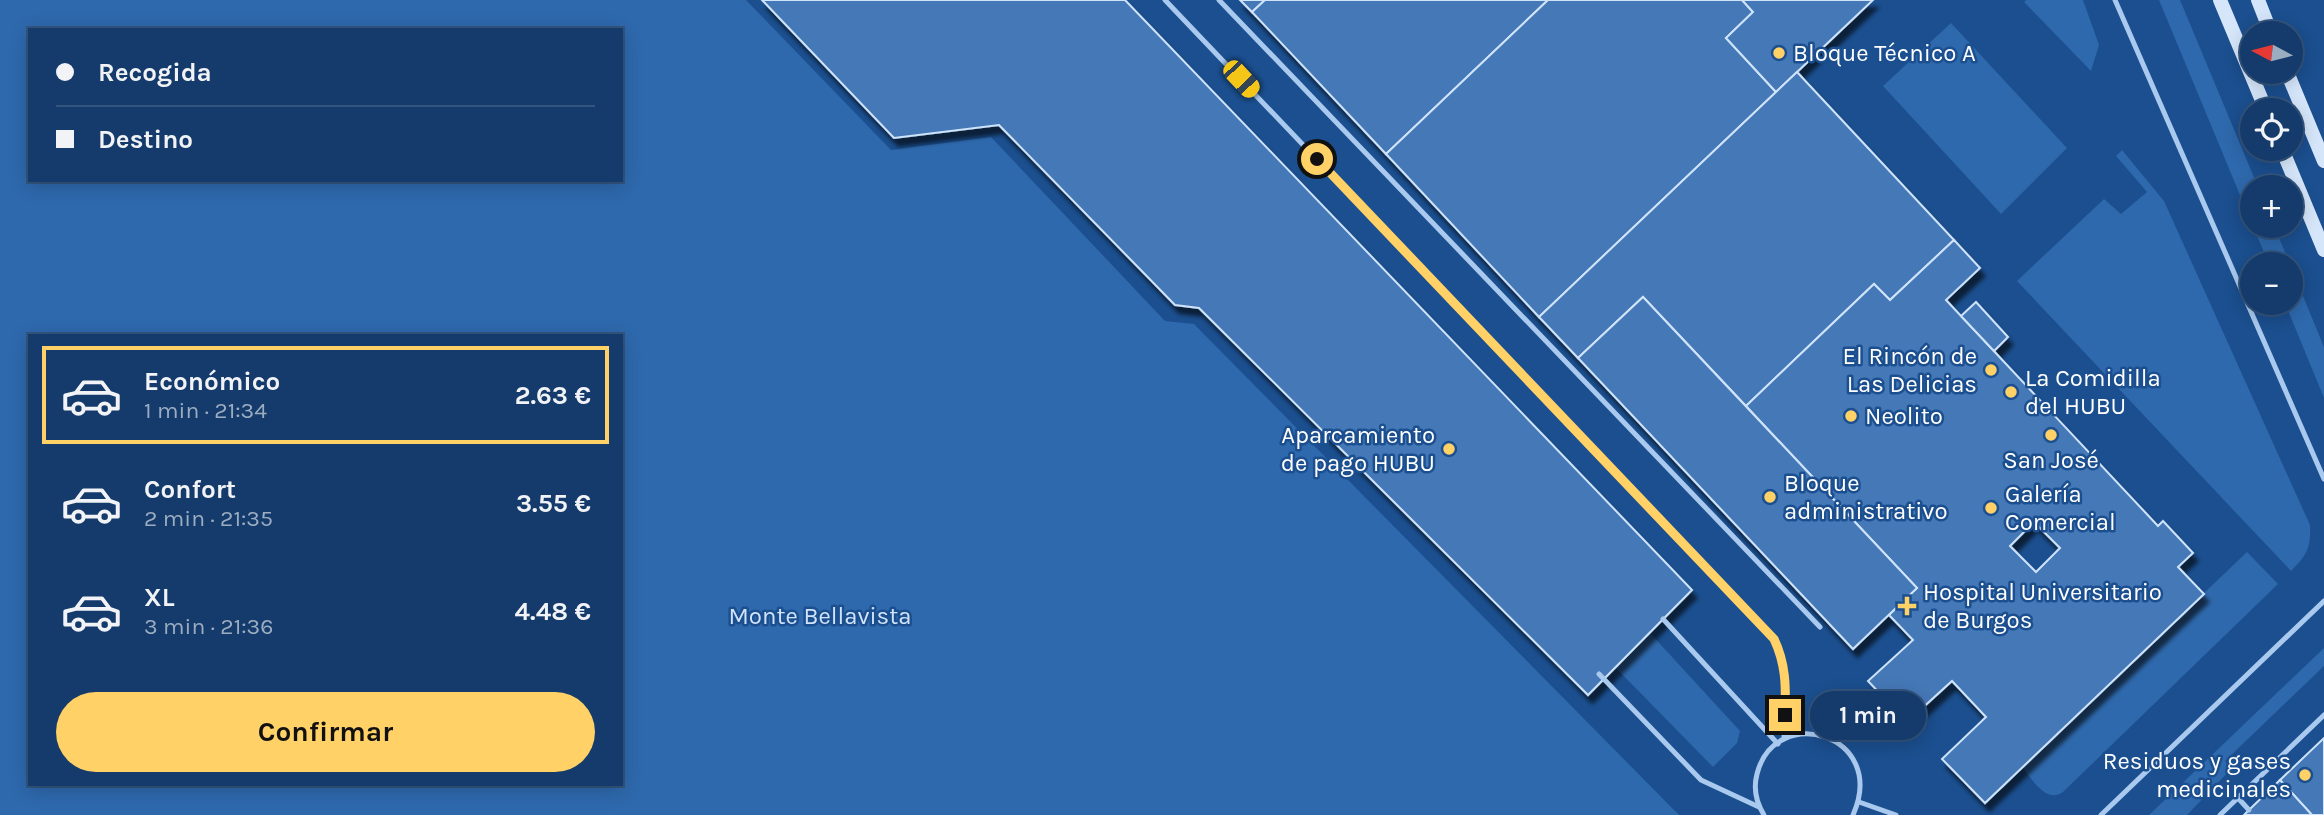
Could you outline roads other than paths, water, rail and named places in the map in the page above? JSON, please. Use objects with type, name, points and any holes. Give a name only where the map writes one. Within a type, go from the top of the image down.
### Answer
[{"type":"main road","points":[[2220,0],[2261,98]]},
{"type":"main road","points":[[2258,0],[2266,21]]},
{"type":"main road","points":[[2292,84],[2324,161]]},
{"type":"main road","points":[[2287,161],[2324,250]]},
{"type":"lane","points":[[1165,0],[1774,639],[1782,656],[1786,680],[1784,739]]},
{"type":"lane","points":[[1219,0],[1820,627]]},
{"type":"lane","points":[[2115,0],[2324,480]]},
{"type":"lane","points":[[2101,815],[2324,601]]},
{"type":"lane","points":[[1663,619],[1777,744]]},
{"type":"lane","points":[[1599,674],[1701,780],[1759,807]]},
{"type":"lane","points":[[2220,815],[2324,715]]},
{"type":"lane","points":[[1764,815],[1755,793],[1759,765],[1777,744],[1798,734],[1829,737],[1852,757],[1859,771],[1861,787],[1859,802],[1853,815]]},
{"type":"lane","points":[[2238,798],[2249,810]]},
{"type":"lane","points":[[1859,802],[1896,815]]},
{"type":"place","name":"Bloque Técnico A","points":[[1779,53]]},
{"type":"place","name":"El Rincón de Las Delicias","points":[[1991,370]]},
{"type":"place","name":"La Comidilla del HUBU","points":[[2011,392]]},
{"type":"place","name":"Neolito","points":[[1851,416]]},
{"type":"place","name":"San José","points":[[2051,435]]},
{"type":"place","name":"Aparcamiento de pago HUBU","points":[[1449,449]]},
{"type":"place","name":"Bloque administrativo","points":[[1770,497]]},
{"type":"place","name":"Galería Comercial","points":[[1991,508]]},
{"type":"place","name":"Hospital Universitario de Burgos","points":[[1907,606]]},
{"type":"place","name":"Residuos y gases medicinales","points":[[2305,775]]},
{"type":"park label","name":"Monte Bellavista","points":[[820,616]]}]
